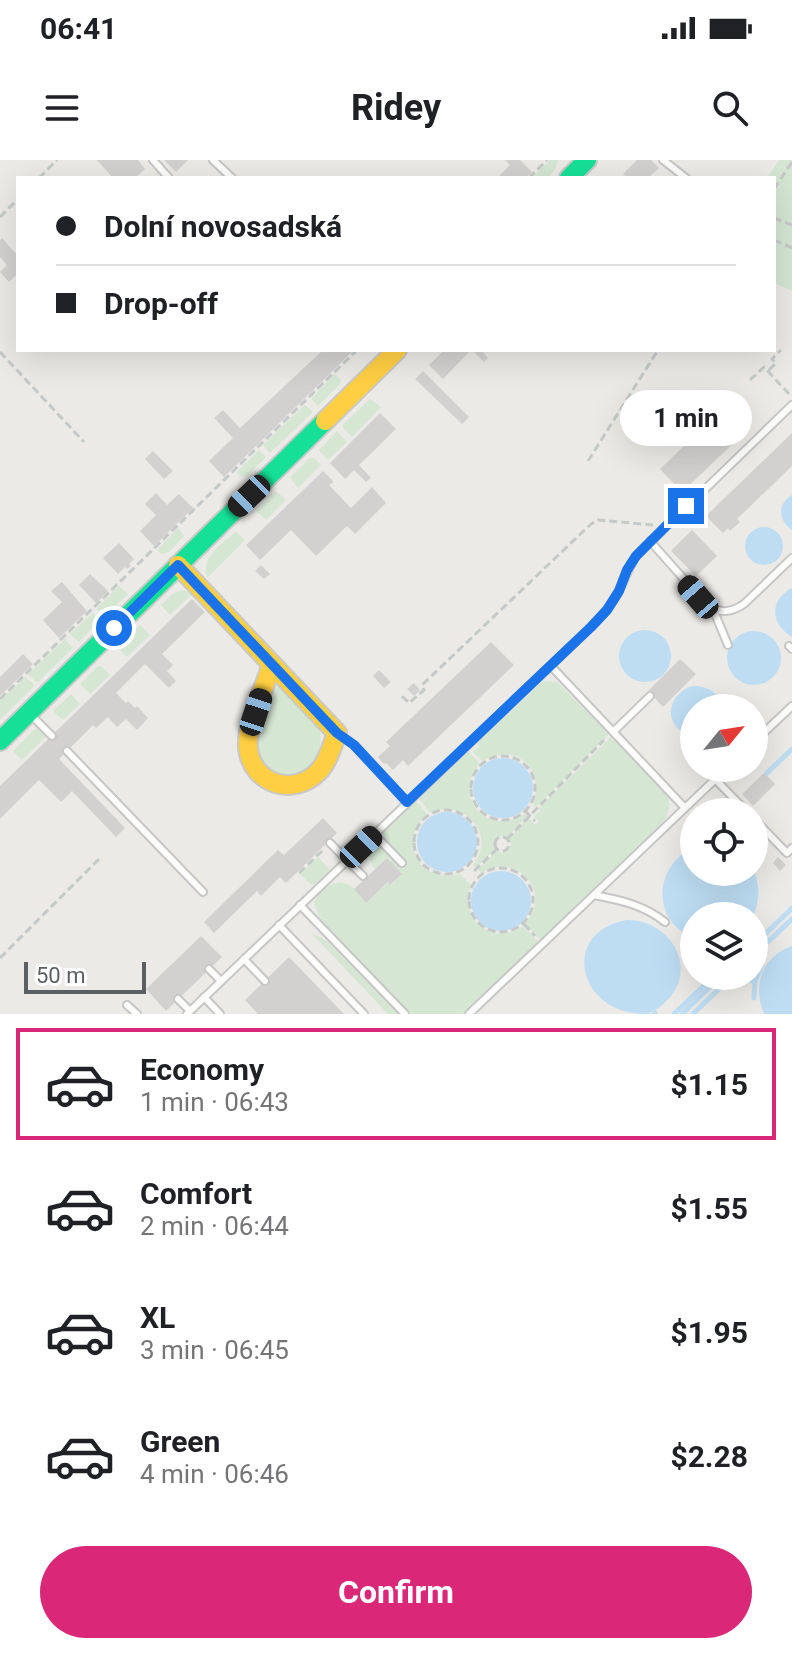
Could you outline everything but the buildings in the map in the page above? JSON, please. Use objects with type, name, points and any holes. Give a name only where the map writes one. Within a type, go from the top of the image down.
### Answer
[{"type":"main road","points":[[571,176],[587,160]]},
{"type":"main road","points":[[0,741],[395,352]]},
{"type":"main road","points":[[178,565],[272,664],[298,700],[337,733],[324,765],[311,779],[296,786],[284,787],[270,782],[261,775],[250,756],[248,740],[272,664]]},
{"type":"lane","points":[[153,160],[167,176]]},
{"type":"lane","points":[[213,160],[230,176]]},
{"type":"lane","points":[[663,160],[683,176]]},
{"type":"lane","points":[[178,999],[188,1013],[551,666],[607,610],[636,556],[792,405]]},
{"type":"lane","points":[[650,541],[698,597],[713,609],[723,612],[739,607],[792,558]]},
{"type":"lane","points":[[713,609],[728,645]]},
{"type":"lane","points":[[551,666],[680,803]]},
{"type":"lane","points":[[613,732],[650,696]]},
{"type":"lane","points":[[768,729],[792,706]]},
{"type":"lane","points":[[28,713],[52,736]]},
{"type":"lane","points":[[337,733],[354,745],[407,802]]},
{"type":"lane","points":[[67,751],[203,892]]},
{"type":"lane","points":[[695,798],[712,782]]},
{"type":"lane","points":[[718,782],[733,798]]},
{"type":"lane","points":[[469,1014],[680,813]]},
{"type":"lane","points":[[768,833],[787,853],[792,848]]},
{"type":"lane","points":[[374,834],[402,863]]},
{"type":"lane","points":[[330,843],[363,876]]},
{"type":"lane","points":[[594,895],[639,906],[665,922]]},
{"type":"lane","points":[[300,905],[405,1014]]},
{"type":"lane","points":[[279,925],[364,1014]]},
{"type":"lane","points":[[244,959],[265,981]]},
{"type":"lane","points":[[209,969],[221,981]]},
{"type":"lane","points":[[204,997],[220,1014]]},
{"type":"lane","points":[[127,1005],[137,1014]]},
{"type":"path","points":[[44,160],[49,169]]},
{"type":"path","points":[[41,176],[57,160]]},
{"type":"path","points":[[531,176],[547,160]]},
{"type":"path","points":[[776,186],[792,162]]},
{"type":"path","points":[[786,172],[792,175]]},
{"type":"path","points":[[0,217],[16,201]]},
{"type":"path","points":[[768,371],[776,363],[772,359],[781,350]]},
{"type":"path","points":[[0,352],[84,442]]},
{"type":"path","points":[[0,699],[355,352]]},
{"type":"path","points":[[588,461],[657,352]]},
{"type":"path","points":[[750,380],[764,367],[792,397]]},
{"type":"path","points":[[402,698],[409,703],[424,690],[422,685],[591,524],[598,520],[665,526]]},
{"type":"path","points":[[507,839],[613,732]]},
{"type":"path","points":[[509,756],[527,767],[535,787],[525,811],[512,819],[502,820],[482,813],[475,805],[471,784],[474,774],[488,759],[509,756]]},
{"type":"path","points":[[440,810],[451,810],[471,821],[479,841],[478,852],[469,866],[455,874],[445,875],[426,868],[419,860],[414,840],[422,821],[440,810]]},
{"type":"path","points":[[525,811],[535,821]]},
{"type":"path","points":[[497,849],[507,849],[507,839]]},
{"type":"path","points":[[497,849],[497,840],[507,839]]},
{"type":"path","points":[[299,873],[330,843]]},
{"type":"path","points":[[474,871],[497,849]]},
{"type":"path","points":[[0,958],[100,858]]},
{"type":"path","points":[[469,866],[480,876]]},
{"type":"path","points":[[500,868],[521,875],[533,893],[531,914],[524,924],[507,932],[496,932],[478,923],[469,904],[473,884],[480,876],[500,868]]},
{"type":"path","points":[[524,924],[542,944]]},
{"type":"green space","points":[[550,160],[558,160],[550,176],[534,176]]},
{"type":"green space","points":[[779,160],[792,160],[792,291],[776,284],[776,176],[768,176]]},
{"type":"green space","points":[[335,374],[341,380],[340,384],[318,406],[311,399]]},
{"type":"green space","points":[[370,399],[381,407],[352,437],[343,424]]},
{"type":"green space","points":[[305,405],[313,412],[270,453],[263,445]]},
{"type":"green space","points":[[337,431],[347,442],[328,460],[319,450]]},
{"type":"green space","points":[[259,450],[266,457],[247,476],[242,477],[237,472]]},
{"type":"green space","points":[[310,458],[321,465],[298,488],[290,477]]},
{"type":"green space","points":[[276,491],[286,500],[266,520],[256,511]]},
{"type":"green space","points":[[178,528],[184,536],[169,552],[162,554],[157,550]]},
{"type":"green space","points":[[236,531],[245,540],[207,578],[209,557]]},
{"type":"green space","points":[[119,586],[128,594],[104,616],[96,609]]},
{"type":"green space","points":[[182,590],[193,593],[170,615],[161,605]]},
{"type":"green space","points":[[93,613],[97,623],[79,642],[70,634]]},
{"type":"green space","points":[[140,625],[150,635],[127,657],[118,647]]},
{"type":"green space","points":[[65,639],[73,648],[37,683],[28,674]]},
{"type":"green space","points":[[98,666],[110,675],[90,694],[80,684]]},
{"type":"green space","points":[[25,677],[35,685],[0,720],[0,701]]},
{"type":"green space","points":[[543,681],[557,682],[609,734],[536,807],[533,804],[535,780],[525,762],[506,754],[482,761],[473,752],[479,746],[477,743]]},
{"type":"green space","points":[[279,685],[319,724],[320,746],[315,763],[306,773],[294,778],[281,778],[270,773],[261,763],[258,750],[264,719],[274,690]]},
{"type":"green space","points":[[71,694],[80,704],[63,720],[53,711]]},
{"type":"green space","points":[[35,729],[40,729],[47,736],[22,760],[13,751]]},
{"type":"green space","points":[[611,737],[668,795],[667,814],[656,830],[541,940],[525,924],[533,912],[535,899],[527,878],[507,867],[494,867],[481,873],[478,869],[497,851],[508,851],[511,845],[508,839],[528,818],[536,825],[539,821],[534,816],[540,811],[539,808]]},
{"type":"green space","points":[[468,751],[480,763],[469,789],[477,810],[498,821],[527,816],[507,837],[496,839],[495,849],[476,868],[473,865],[481,842],[474,822],[455,810],[430,812],[419,799]]},
{"type":"green space","points":[[416,801],[427,814],[413,836],[413,848],[424,867],[446,876],[460,874],[471,885],[469,909],[474,919],[490,932],[512,932],[523,926],[539,942],[463,1014],[411,1014],[323,922],[314,902],[323,889],[332,884],[350,885],[367,902],[388,883],[391,885],[401,875],[387,858],[375,869],[370,850],[376,840],[400,866],[406,862],[385,840],[383,833]]},
{"type":"green space","points":[[318,857],[330,870],[311,885],[300,874]]},
{"type":"green space","points":[[312,934],[330,944],[399,1014],[388,1014]]},
{"type":"water","points":[[792,495],[792,530],[784,522],[781,512]]},
{"type":"water","points":[[764,527],[777,533],[783,546],[777,559],[764,565],[751,559],[745,546],[751,533]]},
{"type":"water","points":[[792,588],[792,637],[779,626],[775,612],[779,599]]},
{"type":"water","points":[[645,630],[663,638],[671,656],[663,674],[645,682],[627,674],[619,656],[627,638]]},
{"type":"water","points":[[754,631],[773,639],[781,658],[773,677],[754,685],[735,677],[727,658],[735,639]]},
{"type":"water","points":[[692,686],[703,687],[715,694],[680,694],[680,730],[672,720],[671,713],[676,697],[683,691]]},
{"type":"water","points":[[503,758],[524,767],[533,788],[524,809],[503,818],[482,809],[473,788],[482,767]]},
{"type":"water","points":[[447,812],[468,821],[477,842],[468,863],[447,872],[426,863],[417,842],[426,821]]},
{"type":"water","points":[[680,856],[680,886],[757,886],[757,902],[680,902],[680,930],[664,907],[662,893],[671,867]]},
{"type":"water","points":[[501,871],[522,880],[531,901],[522,922],[501,931],[480,922],[471,901],[480,880]]},
{"type":"water","points":[[627,920],[644,922],[658,929],[677,951],[680,979],[674,992],[652,1012],[622,1010],[604,1001],[592,987],[585,971],[585,955],[592,939],[606,927]]},
{"type":"water","points":[[792,946],[792,1014],[764,1014],[759,990],[768,990],[768,964]]},
{"type":"waterway","points":[[768,772],[792,749]]},
{"type":"waterway","points":[[768,931],[792,908]]},
{"type":"waterway","points":[[768,942],[792,919]]},
{"type":"waterway","points":[[674,1014],[699,990]]},
{"type":"waterway","points":[[682,1014],[707,990]]},
{"type":"waterway","points":[[693,1014],[718,990]]},
{"type":"waterway","points":[[754,990],[754,998]]},
{"type":"traffic: fast","points":[[571,176],[587,160]]},
{"type":"traffic: fast","points":[[0,741],[325,421]]},
{"type":"traffic: slow","points":[[325,421],[395,352]]},
{"type":"traffic: slow","points":[[178,565],[337,733],[318,772],[297,784],[275,783],[265,778],[251,760],[248,748],[253,717],[269,673],[272,664]]},
{"type":"route","points":[[114,628],[178,565],[407,802],[591,627],[607,610],[636,556],[686,506]]}]
